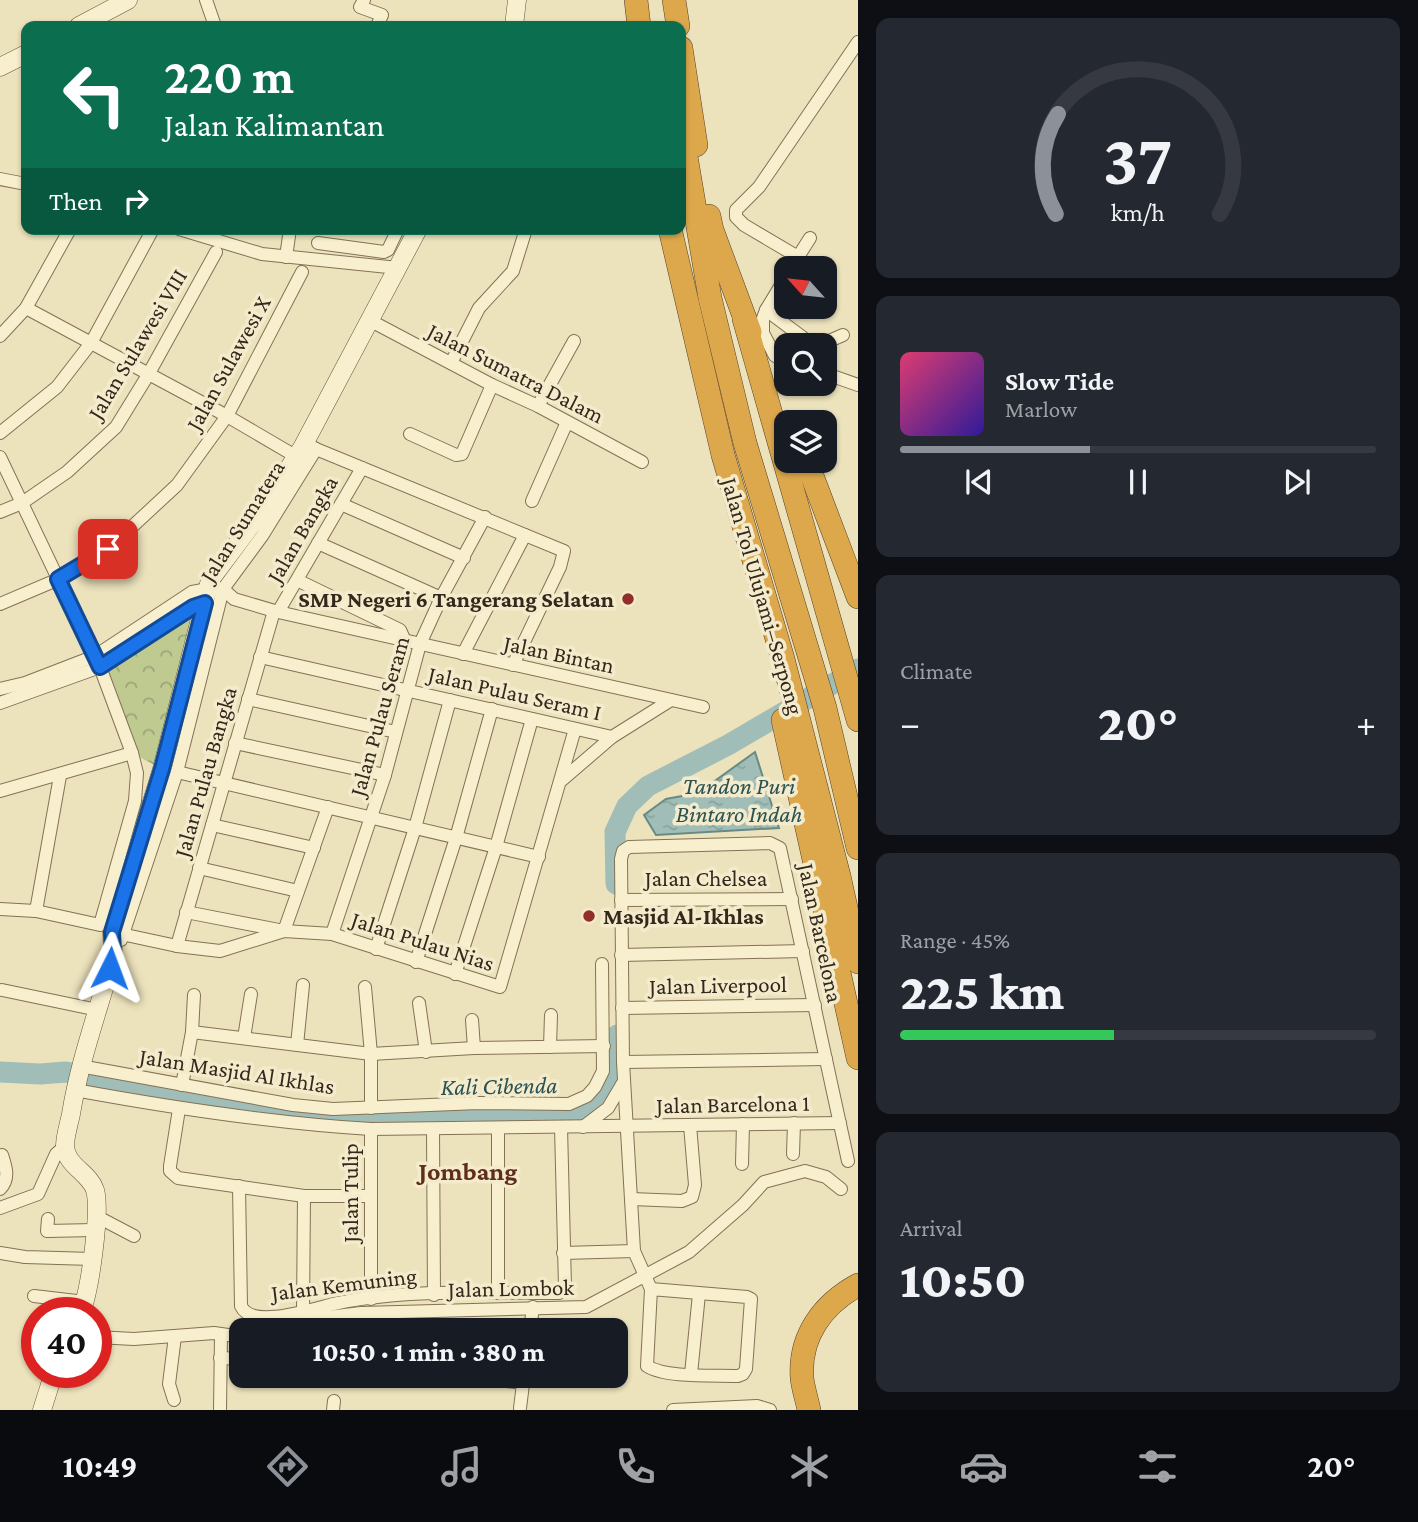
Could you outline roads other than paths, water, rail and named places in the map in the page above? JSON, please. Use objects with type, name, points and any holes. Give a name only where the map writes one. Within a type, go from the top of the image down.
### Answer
[{"type":"highway","points":[[636,0],[638,21]]},
{"type":"highway","points":[[660,0],[663,21]]},
{"type":"highway","points":[[674,0],[677,21]]},
{"type":"highway","points":[[686,87],[712,230],[744,318],[784,410]]},
{"type":"highway","name":"Jalan Tol Ulujami–Serpong","points":[[686,156],[713,312],[745,443],[824,708],[858,849]]},
{"type":"highway","name":"Jalan Tol Ulujami–Serpong","points":[[671,235],[723,455],[776,662],[799,725],[839,876],[858,962]]},
{"type":"highway","points":[[744,318],[858,720]]},
{"type":"highway","points":[[811,473],[857,594]]},
{"type":"highway","points":[[776,662],[790,755],[858,1058]]},
{"type":"highway","points":[[809,1410],[802,1379],[803,1349],[811,1328],[826,1308],[849,1291]]},
{"type":"street","points":[[88,21],[128,0]]},
{"type":"street","points":[[206,0],[213,21]]},
{"type":"street","points":[[364,0],[360,7],[382,15],[379,21]]},
{"type":"street","points":[[515,21],[517,0]]},
{"type":"street","points":[[786,256],[744,225],[736,217],[736,210],[759,187],[858,42]]},
{"type":"street","points":[[0,67],[21,56]]},
{"type":"street","points":[[0,179],[21,183]]},
{"type":"street","points":[[0,337],[26,308],[67,235]]},
{"type":"street","points":[[0,433],[57,387],[91,343],[150,235]]},
{"type":"street","points":[[210,235],[262,254],[398,268]]},
{"type":"street","points":[[286,257],[289,235]]},
{"type":"street","points":[[315,260],[320,235]]},
{"type":"street","points":[[318,243],[384,252],[388,250],[395,235]]},
{"type":"street","name":"Jalan Sumatera","points":[[117,933],[177,772],[214,596],[215,571],[254,523],[306,450],[415,235]]},
{"type":"street","points":[[451,363],[479,307],[513,271],[524,235]]},
{"type":"street","points":[[798,256],[810,238]]},
{"type":"street","name":"Jalan Sulawesi VIII","points":[[0,512],[22,503],[67,472],[116,427],[216,252]]},
{"type":"street","name":"Jalan Sulawesi X","points":[[0,604],[58,579],[108,549],[177,485],[227,416],[302,272]]},
{"type":"street","points":[[774,296],[766,310],[762,333],[774,354]]},
{"type":"street","points":[[26,308],[227,416],[306,450],[362,468],[565,551],[513,665]]},
{"type":"street","points":[[766,310],[797,333]]},
{"type":"street","name":"Jalan Sumatra Dalam","points":[[371,321],[642,462]]},
{"type":"street","points":[[837,338],[843,335]]},
{"type":"street","points":[[538,406],[574,341]]},
{"type":"street","points":[[837,378],[858,385]]},
{"type":"street","points":[[410,434],[456,455],[462,454],[492,385]]},
{"type":"street","points":[[532,501],[567,422]]},
{"type":"street","points":[[0,457],[97,662],[132,753],[137,774],[135,802],[100,925],[36,911],[0,909]]},
{"type":"street","name":"Jalan Bangka","points":[[276,611],[362,468]]},
{"type":"street","points":[[341,505],[464,558]]},
{"type":"street","name":"Jalan Pulau Seram","points":[[332,934],[372,818],[420,644],[441,598],[485,517]]},
{"type":"street","points":[[463,654],[525,535]]},
{"type":"street","points":[[318,543],[441,598]]},
{"type":"street","name":"Jalan Bintan","points":[[297,580],[400,630],[405,640]]},
{"type":"street","points":[[0,703],[97,662],[214,596]]},
{"type":"street","name":"Jalan Sumatera","points":[[65,1146],[77,1078],[98,1010],[162,769],[214,596]]},
{"type":"street","name":"Jalan Bintan","points":[[214,596],[704,707]]},
{"type":"street","name":"Jalan Pulau Bangka","points":[[177,946],[260,657],[276,611]]},
{"type":"street","name":"Jalan Pulau Seram I","points":[[260,657],[612,737]]},
{"type":"street","points":[[0,689],[97,662]]},
{"type":"street","points":[[248,699],[396,732]]},
{"type":"street","points":[[376,949],[415,828],[450,700]]},
{"type":"street","points":[[561,781],[612,737],[671,700]]},
{"type":"street","points":[[416,962],[456,838],[492,709]]},
{"type":"street","points":[[455,974],[496,847],[532,719]]},
{"type":"street","name":"Jalan Pulau Nias","points":[[117,933],[177,946],[226,950],[284,931],[332,934],[500,987],[575,729]]},
{"type":"street","points":[[235,743],[385,775]]},
{"type":"street","points":[[0,791],[60,776],[132,753]]},
{"type":"street","points":[[177,772],[539,857]]},
{"type":"street","points":[[36,911],[60,776]]},
{"type":"street","points":[[186,912],[284,931],[328,807]]},
{"type":"street","points":[[212,825],[314,848]]},
{"type":"street","name":"Jalan Barcelona","points":[[621,900],[622,851],[629,847],[770,843],[780,848],[848,1161]]},
{"type":"street","points":[[199,868],[298,891]]},
{"type":"street","name":"Jalan Chelsea","points":[[621,900],[792,899]]},
{"type":"street","points":[[621,900],[623,1062],[634,1251],[651,1289],[647,1366],[654,1370],[691,1374],[743,1374],[746,1369],[751,1300],[747,1297],[651,1289]]},
{"type":"street","points":[[621,955],[803,951]]},
{"type":"street","name":"Jalan Masjid Al Ikhlas","points":[[77,1078],[182,1085],[293,1105],[333,1109],[576,1102],[587,1096],[603,1070],[602,964]]},
{"type":"street","points":[[297,1045],[303,985]]},
{"type":"street","points":[[365,987],[372,1054],[371,1108]]},
{"type":"street","points":[[2,990],[98,1010]]},
{"type":"street","points":[[244,1038],[251,994]]},
{"type":"street","points":[[182,1085],[192,1032],[194,995]]},
{"type":"street","points":[[419,1003],[426,1052]]},
{"type":"street","name":"Jalan Liverpool","points":[[622,1008],[815,1005]]},
{"type":"street","points":[[550,1047],[551,1015]]},
{"type":"street","points":[[472,1020],[474,1048]]},
{"type":"street","points":[[192,1032],[372,1054],[474,1048],[604,1046]]},
{"type":"street","points":[[623,1062],[826,1059]]},
{"type":"street","name":"Jalan Barcelona 1","points":[[77,1078],[179,1109],[302,1125],[433,1129],[840,1123]]},
{"type":"street","points":[[583,1127],[608,1108],[624,1080]]},
{"type":"street","points":[[179,1109],[170,1166],[174,1175],[183,1180],[304,1196],[371,1196]]},
{"type":"street","points":[[793,1154],[794,1123]]},
{"type":"street","points":[[742,1164],[743,1124]]},
{"type":"street","points":[[631,1199],[688,1200],[692,1197],[695,1185],[690,1125]]},
{"type":"street","points":[[561,1127],[564,1253],[634,1251]]},
{"type":"street","points":[[498,1128],[498,1293]]},
{"type":"street","name":"Jalan Tulip","points":[[371,1129],[371,1298]]},
{"type":"street","points":[[433,1129],[434,1294]]},
{"type":"street","points":[[0,1208],[38,1194],[56,1154],[65,1146],[68,1158],[89,1179],[95,1191],[92,1259],[85,1297]]},
{"type":"street","points":[[0,1189],[7,1169],[2,1155]]},
{"type":"street","name":"Jalan Lombok","points":[[320,1318],[361,1313],[586,1307],[689,1252],[743,1205],[764,1182],[805,1171],[826,1177],[841,1189]]},
{"type":"street","name":"Jalan Kemuning","points":[[239,1186],[243,1310],[252,1315],[280,1316],[371,1298],[434,1294],[559,1293],[565,1287],[564,1253]]},
{"type":"street","points":[[303,1312],[304,1196]]},
{"type":"street","points":[[48,1219],[47,1231],[95,1223],[134,1236]]},
{"type":"street","points":[[0,1253],[25,1257],[92,1259]]},
{"type":"street","points":[[691,1374],[699,1294]]},
{"type":"street","points":[[34,1296],[38,1297]]},
{"type":"street","points":[[532,1318],[533,1307]]},
{"type":"street","points":[[112,1338],[134,1339],[214,1333],[229,1336]]},
{"type":"street","points":[[174,1399],[169,1384],[175,1336]]},
{"type":"street","points":[[220,1410],[221,1336]]},
{"type":"street","points":[[220,1357],[229,1358]]},
{"type":"street","points":[[42,1410],[49,1388]]},
{"type":"street","points":[[520,1408],[523,1388]]},
{"type":"street","points":[[673,1410],[757,1406],[770,1410]]},
{"type":"water","name":"Tandon Puri Bintaro Indah","points":[[755,752],[779,828],[656,835],[644,815],[666,799],[698,793]]},
{"type":"waterway","name":"Kali Cibenda","points":[[616,884],[615,832],[627,806],[648,786],[728,745],[858,669]]},
{"type":"waterway","name":"Kali Cibenda","points":[[0,1072],[66,1072],[160,1090],[317,1114],[577,1111],[598,1097],[610,1080],[616,1060],[617,1035]]},
{"type":"place","name":"SMP Negeri 6 Tangerang Selatan","points":[[628,599]]},
{"type":"place","name":"Masjid Al-Ikhlas","points":[[589,916]]},
{"type":"district","name":"Jombang","points":[[468,1171]]}]
